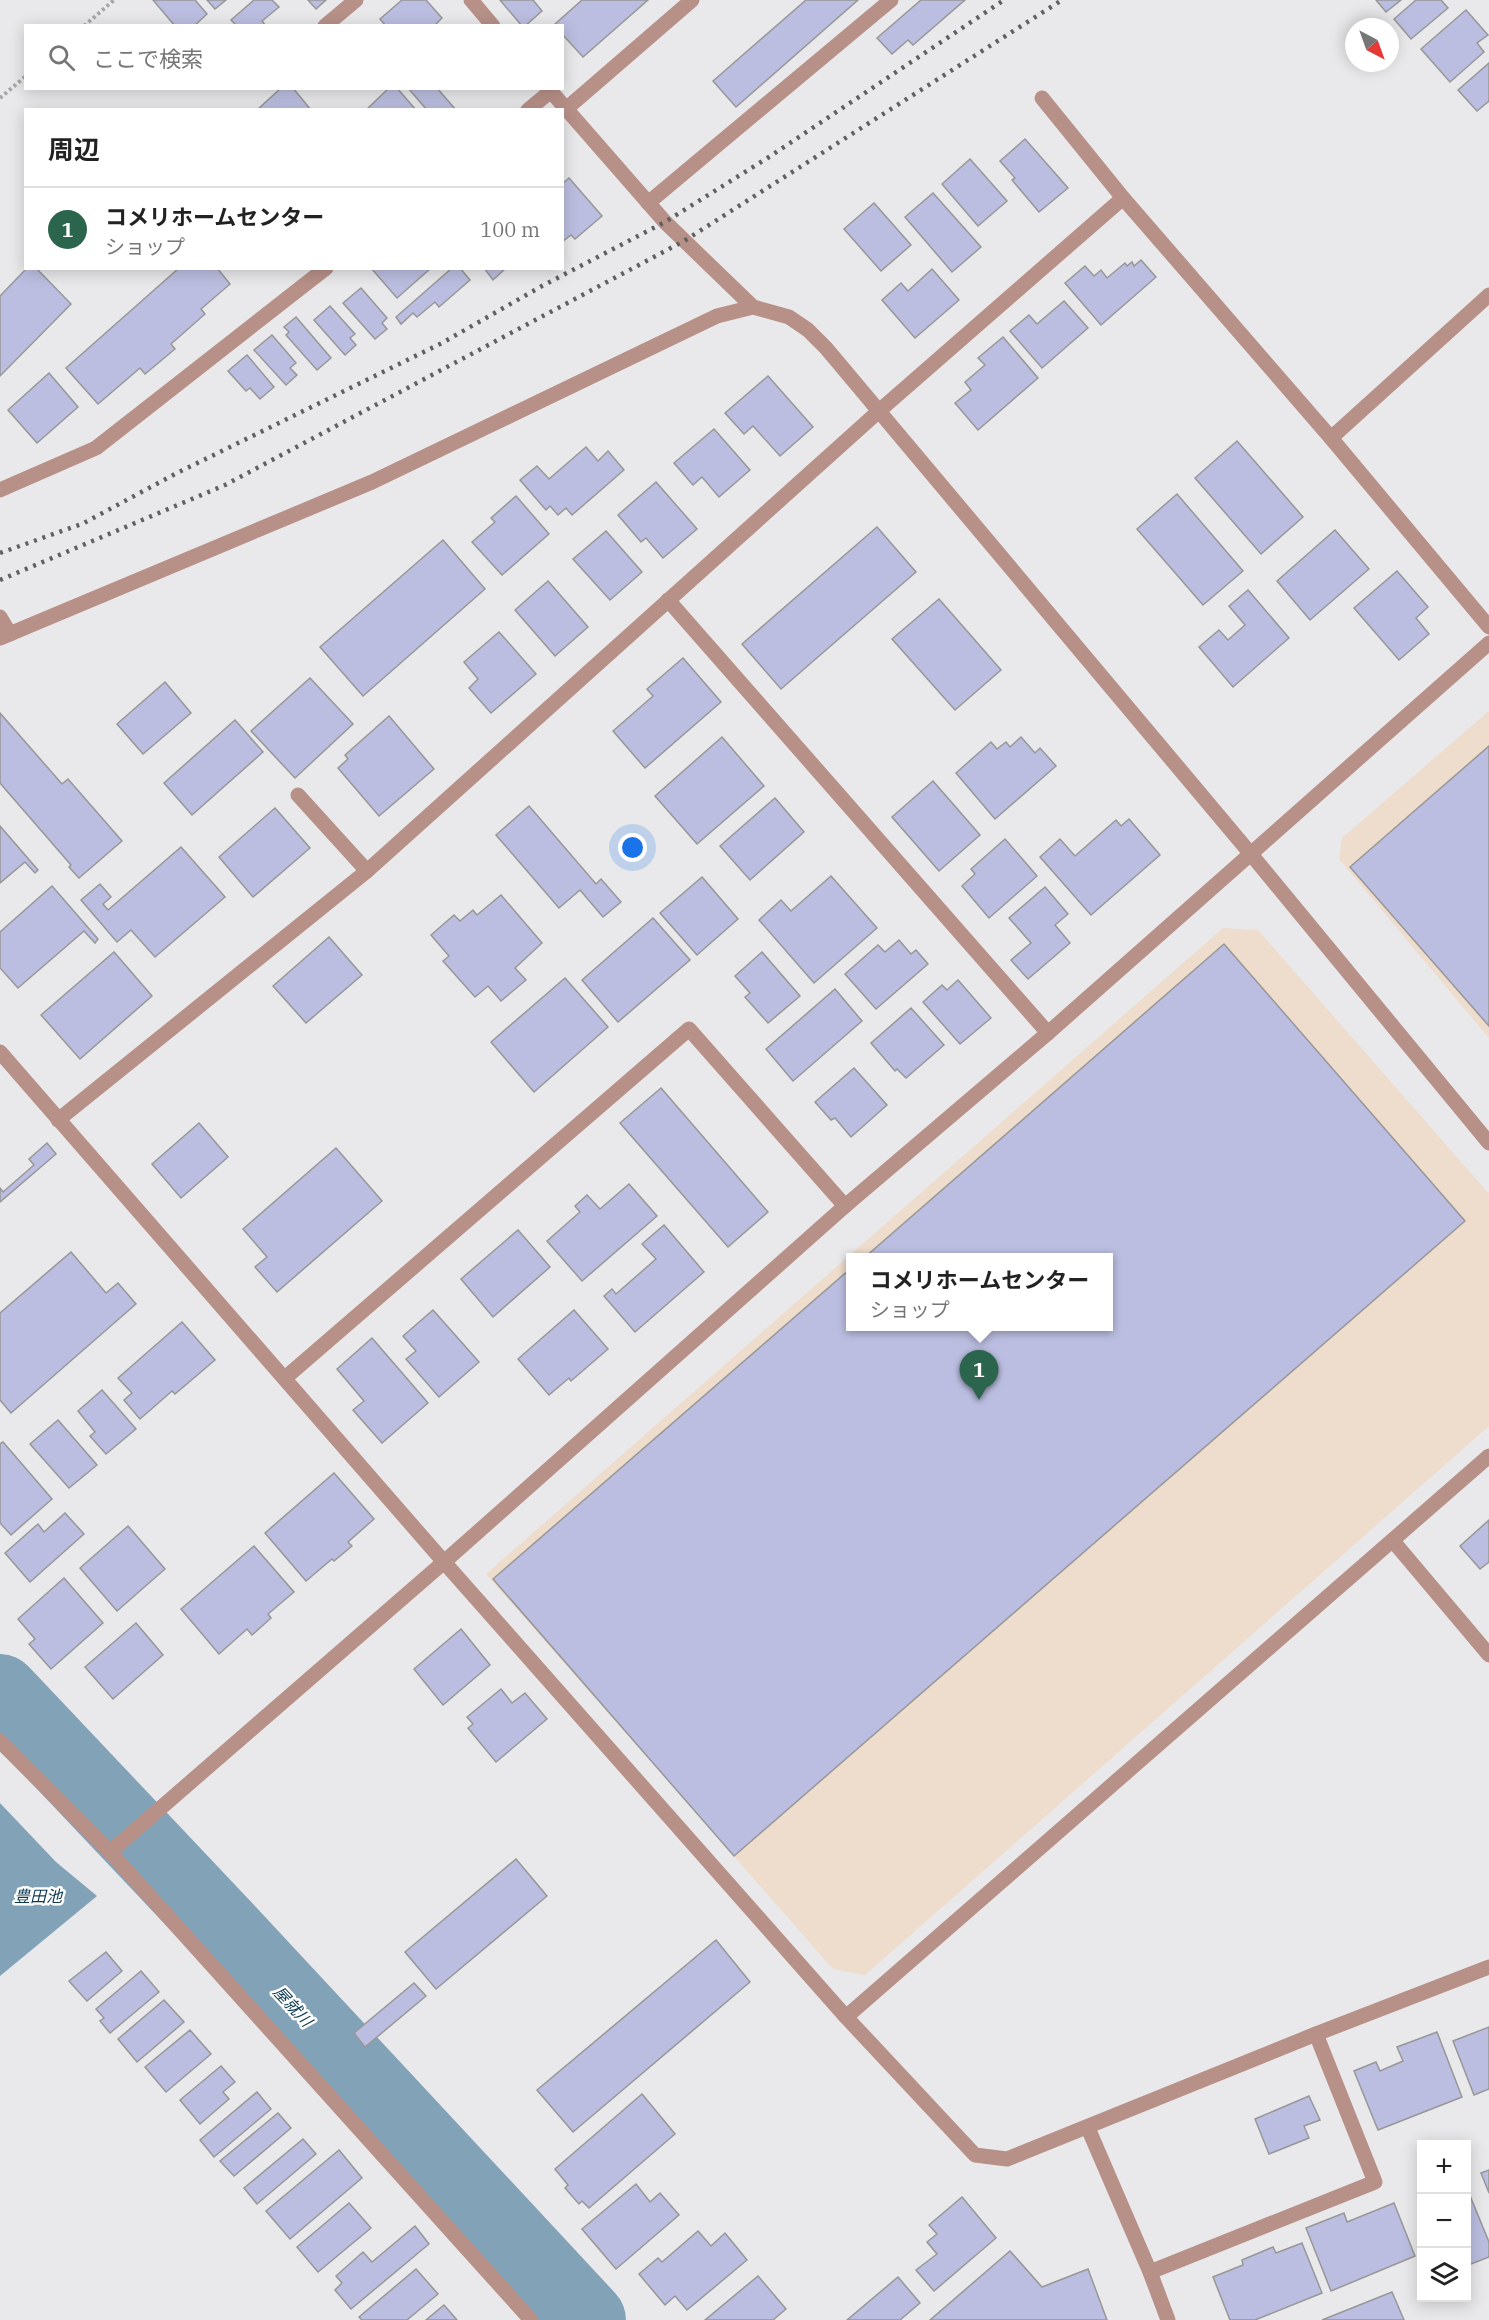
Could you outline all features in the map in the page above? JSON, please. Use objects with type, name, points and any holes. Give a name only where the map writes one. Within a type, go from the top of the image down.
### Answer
[{"type":"street","points":[[327,24],[356,0]]},
{"type":"street","points":[[471,0],[491,24]]},
{"type":"street","points":[[566,109],[692,0]]},
{"type":"street","points":[[648,203],[891,0]]},
{"type":"street","points":[[530,108],[549,90],[648,203],[753,307],[789,317],[808,330],[879,411],[1250,853],[1489,1143]]},
{"type":"street","points":[[1042,98],[1123,198],[1331,438],[1489,627]]},
{"type":"street","points":[[58,1120],[367,871],[879,411],[1123,198]]},
{"type":"street","points":[[0,490],[96,448],[323,270]]},
{"type":"street","points":[[1331,438],[1489,295]]},
{"type":"street","points":[[0,617],[5,636],[372,482],[717,316],[753,307]]},
{"type":"street","points":[[668,600],[1048,1034]]},
{"type":"street","points":[[110,1852],[444,1562],[845,1206],[1048,1034],[1489,643]]},
{"type":"street","points":[[298,795],[367,871]]},
{"type":"street","points":[[285,1378],[689,1029],[845,1206]]},
{"type":"street","points":[[0,1052],[444,1562],[846,2017],[975,2155],[1007,2159],[1489,1967]]},
{"type":"street","points":[[846,2017],[1489,1456]]},
{"type":"street","points":[[1393,1541],[1489,1655]]},
{"type":"street","points":[[0,1741],[110,1852],[531,2320]]},
{"type":"street","points":[[1150,2272],[1375,2182],[1316,2034]]},
{"type":"street","points":[[1088,2128],[1150,2272],[1168,2320]]},
{"type":"path","points":[[86,24],[114,0]]},
{"type":"path","points":[[0,98],[24,78]]},
{"type":"shaded area","points":[[1489,711],[1489,1038],[1339,859],[1342,838]]},
{"type":"shaded area","points":[[1223,928],[1258,930],[1489,1194],[1489,1426],[865,1975],[833,1969],[486,1574],[846,1258],[846,1331],[1113,1331],[1113,1253],[852,1253]]},
{"type":"water","name":"豊田池","points":[[0,1803],[56,1862],[97,1896],[0,1976]]},
{"type":"building","points":[[153,0],[195,0],[207,14],[196,24],[173,24]]},
{"type":"building","points":[[207,0],[226,0],[215,9]]},
{"type":"building","points":[[254,0],[272,0],[279,7],[262,21],[264,24],[235,24],[231,20]]},
{"type":"building","points":[[308,0],[326,0],[316,9]]},
{"type":"building","points":[[402,0],[426,0],[442,18],[436,24],[384,24],[380,19]]},
{"type":"building","points":[[500,0],[533,0],[542,11],[527,24],[520,24]]},
{"type":"building","points":[[582,0],[648,0],[583,57],[564,36],[564,24],[555,24]]},
{"type":"building","points":[[806,0],[858,0],[736,107],[713,81]]},
{"type":"building","points":[[921,0],[965,0],[913,45],[908,40],[892,54],[877,38]]},
{"type":"building","points":[[1376,0],[1401,0],[1386,12]]},
{"type":"building","points":[[1416,0],[1441,0],[1448,8],[1411,39],[1399,25],[1399,18],[1395,18]]},
{"type":"building","points":[[1466,10],[1488,35],[1477,43],[1484,52],[1450,82],[1421,49]]},
{"type":"building","points":[[1489,63],[1489,101],[1477,111],[1458,90]]},
{"type":"building","points":[[279,90],[295,90],[309,108],[259,108]]},
{"type":"building","points":[[387,90],[399,90],[414,108],[368,108]]},
{"type":"building","points":[[410,90],[439,90],[454,108],[425,108]]},
{"type":"building","points":[[1025,139],[1068,188],[1039,212],[1012,180],[1015,178],[1000,161]]},
{"type":"building","points":[[970,159],[1007,201],[978,226],[942,184]]},
{"type":"building","points":[[569,178],[602,216],[575,239],[571,235],[564,240],[564,182]]},
{"type":"building","points":[[933,193],[981,247],[952,272],[905,217]]},
{"type":"building","points":[[874,203],[911,245],[881,271],[844,229]]},
{"type":"building","points":[[1141,260],[1156,277],[1101,325],[1065,283],[1085,266],[1094,276],[1101,270],[1107,278],[1125,263],[1127,266],[1132,262],[1134,266]]},
{"type":"building","points":[[932,269],[959,300],[915,338],[882,300],[901,283],[908,291]]},
{"type":"building","points":[[25,270],[38,270],[71,304],[0,376],[0,296]]},
{"type":"building","points":[[177,270],[219,270],[230,284],[201,309],[205,314],[171,344],[175,349],[145,374],[140,368],[98,404],[66,368]]},
{"type":"building","points":[[373,270],[429,270],[397,298]]},
{"type":"building","points":[[450,270],[462,270],[470,280],[439,307],[435,302],[417,317],[413,313],[401,324],[396,317]]},
{"type":"building","points":[[486,270],[504,270],[493,280]]},
{"type":"building","points":[[361,288],[387,318],[382,323],[387,329],[375,339],[343,303]]},
{"type":"building","points":[[1064,301],[1088,328],[1042,368],[1010,331],[1029,315],[1037,324]]},
{"type":"building","points":[[330,306],[355,334],[350,338],[356,345],[345,355],[314,320]]},
{"type":"building","points":[[296,317],[331,358],[317,370],[286,335],[289,332],[284,327]]},
{"type":"building","points":[[272,335],[296,363],[290,368],[297,375],[286,385],[254,350]]},
{"type":"building","points":[[1003,337],[1038,378],[978,430],[955,403],[971,390],[965,382],[985,365],[978,358]]},
{"type":"building","points":[[247,355],[274,387],[260,399],[250,388],[246,391],[228,371]]},
{"type":"building","points":[[49,373],[78,407],[37,443],[8,410]]},
{"type":"building","points":[[768,376],[813,427],[780,456],[753,426],[744,434],[725,413]]},
{"type":"building","points":[[714,429],[750,470],[719,497],[702,477],[693,485],[674,463]]},
{"type":"building","points":[[1237,441],[1303,517],[1261,554],[1195,478]]},
{"type":"building","points":[[586,447],[598,461],[608,451],[624,470],[572,515],[566,508],[558,515],[550,506],[546,510],[520,480],[537,466],[549,479]]},
{"type":"building","points":[[656,482],[697,529],[663,558],[646,538],[641,542],[618,515]]},
{"type":"building","points":[[1177,494],[1243,571],[1203,605],[1137,529]]},
{"type":"building","points":[[516,496],[549,534],[502,575],[472,542],[495,522],[491,518]]},
{"type":"building","points":[[877,527],[916,572],[781,689],[742,644]]},
{"type":"building","points":[[1335,530],[1369,569],[1310,620],[1277,581]]},
{"type":"building","points":[[606,531],[642,572],[610,600],[573,559]]},
{"type":"building","points":[[443,540],[485,589],[363,696],[320,647]]},
{"type":"building","points":[[1397,571],[1428,607],[1416,618],[1429,634],[1399,660],[1354,608]]},
{"type":"building","points":[[548,581],[588,627],[555,656],[515,610]]},
{"type":"building","points":[[1248,590],[1289,638],[1233,687],[1199,647],[1219,630],[1228,640],[1245,625],[1229,606]]},
{"type":"building","points":[[939,599],[1001,670],[955,710],[892,639]]},
{"type":"building","points":[[499,632],[536,674],[491,713],[469,688],[478,679],[464,662]]},
{"type":"building","points":[[683,658],[721,702],[645,768],[613,731],[653,696],[647,689]]},
{"type":"building","points":[[310,678],[353,724],[295,778],[251,731]]},
{"type":"building","points":[[165,682],[191,713],[143,754],[117,724]]},
{"type":"building","points":[[0,713],[62,784],[68,779],[122,841],[79,878],[69,867],[71,865],[0,783]]},
{"type":"building","points":[[389,716],[434,769],[379,816],[338,768],[348,759],[345,755]]},
{"type":"building","points":[[235,720],[263,752],[192,815],[164,783]]},
{"type":"building","points":[[722,737],[764,786],[697,844],[655,796]]},
{"type":"building","points":[[1021,737],[1035,753],[1040,748],[1056,766],[995,819],[956,773],[991,742],[997,749],[1006,742],[1010,747]]},
{"type":"building","points":[[1489,746],[1489,1026],[1350,867]]},
{"type":"building","points":[[933,781],[980,835],[939,871],[892,817]]},
{"type":"building","points":[[775,798],[804,832],[750,880],[720,846]]},
{"type":"building","points":[[529,806],[596,884],[601,879],[621,902],[603,917],[580,890],[559,908],[496,835]]},
{"type":"building","points":[[275,808],[310,848],[253,897],[219,857]]},
{"type":"building","points":[[1129,819],[1160,855],[1091,915],[1040,857],[1060,839],[1075,856],[1116,820],[1121,826]]},
{"type":"building","points":[[0,826],[38,870],[35,873],[25,862],[0,883]]},
{"type":"building","points":[[1005,839],[1037,876],[989,918],[962,886],[975,874],[971,869]]},
{"type":"building","points":[[181,847],[225,897],[155,957],[131,930],[117,942],[81,900],[100,884],[111,897],[103,904],[108,910]]},
{"type":"building","points":[[831,876],[877,928],[814,983],[759,920],[781,900],[791,911]]},
{"type":"building","points":[[702,877],[738,919],[697,955],[660,913]]},
{"type":"building","points":[[52,886],[98,939],[95,943],[84,931],[18,988],[0,968],[0,932]]},
{"type":"building","points":[[1045,887],[1068,914],[1055,925],[1070,943],[1028,979],[1011,960],[1031,943],[1009,918]]},
{"type":"building","points":[[501,895],[542,943],[515,968],[526,980],[501,1001],[488,986],[475,997],[443,961],[449,956],[431,935],[454,915],[460,921],[473,910],[477,915]]},
{"type":"building","points":[[653,918],[690,960],[618,1022],[582,980]]},
{"type":"building","points":[[329,937],[362,975],[306,1023],[273,986]]},
{"type":"building","points":[[899,940],[911,954],[916,950],[928,964],[876,1009],[845,974],[878,945],[885,952]]},
{"type":"building","points":[[1224,944],[1465,1221],[734,1856],[493,1579],[846,1272],[846,1331],[1113,1331],[1113,1253],[870,1253]]},
{"type":"building","points":[[114,952],[152,996],[80,1059],[41,1015]]},
{"type":"building","points":[[762,952],[800,996],[768,1023],[745,997],[750,993],[735,976]]},
{"type":"building","points":[[565,978],[608,1027],[534,1092],[491,1042]]},
{"type":"building","points":[[958,980],[991,1018],[960,1044],[923,1002],[942,985],[947,990]]},
{"type":"building","points":[[835,989],[862,1021],[793,1081],[766,1049]]},
{"type":"building","points":[[911,1008],[944,1045],[906,1078],[897,1069],[895,1071],[871,1043]]},
{"type":"building","points":[[854,1068],[887,1105],[851,1137],[835,1118],[831,1120],[815,1102]]},
{"type":"building","points":[[661,1088],[768,1212],[728,1247],[620,1123]]},
{"type":"building","points":[[199,1123],[228,1157],[181,1198],[152,1164]]},
{"type":"building","points":[[47,1143],[56,1154],[0,1202],[0,1188],[3,1192],[34,1165],[29,1159]]},
{"type":"building","points":[[336,1148],[382,1201],[277,1292],[255,1267],[267,1257],[243,1229]]},
{"type":"building","points":[[629,1184],[657,1216],[582,1281],[547,1241],[580,1212],[575,1206],[587,1195],[600,1209]]},
{"type":"building","points":[[664,1225],[704,1272],[635,1332],[604,1296],[612,1289],[616,1294],[656,1259],[642,1244]]},
{"type":"building","points":[[518,1230],[550,1267],[493,1317],[461,1279]]},
{"type":"building","points":[[71,1252],[106,1293],[118,1283],[136,1304],[11,1413],[0,1400],[0,1313]]},
{"type":"building","points":[[433,1310],[479,1362],[439,1397],[406,1359],[416,1351],[403,1336]]},
{"type":"building","points":[[574,1310],[608,1349],[571,1381],[569,1378],[549,1395],[518,1359]]},
{"type":"building","points":[[182,1322],[215,1360],[175,1394],[172,1391],[140,1419],[124,1400],[132,1393],[118,1378]]},
{"type":"building","points":[[372,1338],[428,1403],[382,1443],[353,1410],[364,1401],[337,1369]]},
{"type":"building","points":[[102,1390],[136,1429],[106,1454],[90,1436],[95,1432],[78,1411]]},
{"type":"building","points":[[58,1420],[97,1465],[69,1488],[30,1444]]},
{"type":"building","points":[[3,1442],[52,1499],[11,1535],[0,1523],[0,1444]]},
{"type":"building","points":[[334,1473],[374,1519],[348,1542],[352,1546],[306,1581],[265,1533]]},
{"type":"building","points":[[65,1513],[84,1534],[30,1582],[5,1553],[38,1524],[44,1532]]},
{"type":"building","points":[[1489,1520],[1489,1562],[1480,1569],[1460,1546]]},
{"type":"building","points":[[128,1526],[165,1569],[117,1611],[80,1568]]},
{"type":"building","points":[[254,1546],[294,1592],[268,1614],[271,1618],[252,1635],[247,1629],[219,1654],[181,1609]]},
{"type":"building","points":[[64,1578],[103,1623],[51,1669],[29,1644],[35,1639],[18,1619]]},
{"type":"building","points":[[136,1623],[163,1655],[113,1699],[85,1667]]},
{"type":"building","points":[[461,1629],[490,1665],[443,1705],[414,1669]]},
{"type":"building","points":[[501,1689],[512,1703],[525,1693],[547,1719],[496,1762],[468,1728],[473,1724],[467,1717]]},
{"type":"building","points":[[516,1859],[547,1896],[436,1989],[405,1952]]},
{"type":"building","points":[[716,1940],[750,1982],[573,2132],[537,2090]]},
{"type":"building","points":[[106,1952],[122,1971],[87,2001],[69,1981]]},
{"type":"building","points":[[141,1971],[159,1992],[110,2033],[100,2021],[104,2018],[96,2009]]},
{"type":"building","points":[[414,1983],[426,1996],[365,2047],[354,2033]]},
{"type":"building","points":[[164,2000],[184,2022],[137,2062],[118,2039]]},
{"type":"building","points":[[1489,2027],[1489,2089],[1474,2095],[1453,2041]]},
{"type":"building","points":[[190,2030],[211,2054],[166,2092],[145,2067]]},
{"type":"building","points":[[1437,2032],[1462,2097],[1378,2130],[1354,2071],[1376,2062],[1380,2071],[1403,2061],[1397,2047]]},
{"type":"building","points":[[221,2066],[235,2082],[223,2092],[229,2099],[200,2124],[180,2100]]},
{"type":"building","points":[[257,2092],[271,2109],[214,2157],[200,2140]]},
{"type":"building","points":[[642,2094],[675,2134],[589,2208],[582,2201],[579,2204],[565,2188],[568,2185],[555,2169]]},
{"type":"building","points":[[1309,2096],[1320,2120],[1304,2126],[1309,2138],[1269,2154],[1255,2119]]},
{"type":"building","points":[[278,2113],[291,2128],[234,2176],[220,2161]]},
{"type":"building","points":[[303,2139],[316,2154],[257,2204],[244,2188]]},
{"type":"building","points":[[339,2150],[362,2178],[290,2239],[266,2211]]},
{"type":"building","points":[[1489,2170],[1489,2193],[1481,2173]]},
{"type":"building","points":[[636,2184],[650,2202],[660,2193],[679,2215],[616,2269],[582,2229]]},
{"type":"building","points":[[962,2197],[996,2238],[934,2291],[916,2270],[937,2254],[927,2242],[937,2234],[929,2225]]},
{"type":"building","points":[[1471,2198],[1489,2242],[1489,2257],[1471,2264]]},
{"type":"building","points":[[349,2203],[371,2228],[318,2272],[297,2247]]},
{"type":"building","points":[[1394,2203],[1415,2256],[1331,2291],[1306,2228],[1344,2213],[1347,2222]]},
{"type":"building","points":[[415,2226],[429,2244],[351,2309],[335,2290],[342,2283],[336,2276],[363,2252],[372,2262]]},
{"type":"building","points":[[698,2231],[711,2246],[725,2233],[747,2260],[687,2310],[675,2296],[665,2305],[639,2274],[658,2258],[662,2262]]},
{"type":"building","points":[[1302,2243],[1322,2293],[1255,2320],[1230,2320],[1213,2277],[1243,2265],[1242,2260],[1273,2247],[1276,2253]]},
{"type":"building","points":[[1010,2251],[1042,2287],[1088,2269],[1107,2320],[930,2320]]},
{"type":"building","points":[[416,2269],[438,2294],[407,2320],[362,2320],[359,2317]]},
{"type":"building","points":[[758,2276],[786,2309],[773,2320],[705,2320]]},
{"type":"building","points":[[898,2277],[920,2303],[900,2320],[847,2320]]},
{"type":"building","points":[[1392,2292],[1404,2320],[1322,2320]]},
{"type":"building","points":[[444,2305],[457,2320],[426,2320]]},
{"type":"waterway","name":"屋就川","points":[[0,1693],[587,2320]]},
{"type":"railway","points":[[0,553],[82,524],[177,473],[442,343],[542,286],[665,222],[769,157],[1004,0]]},
{"type":"railway","points":[[0,580],[225,485],[684,241],[1062,0]]},
{"type":"place","name":"コメリホームセンター","points":[[979,1400]]}]
